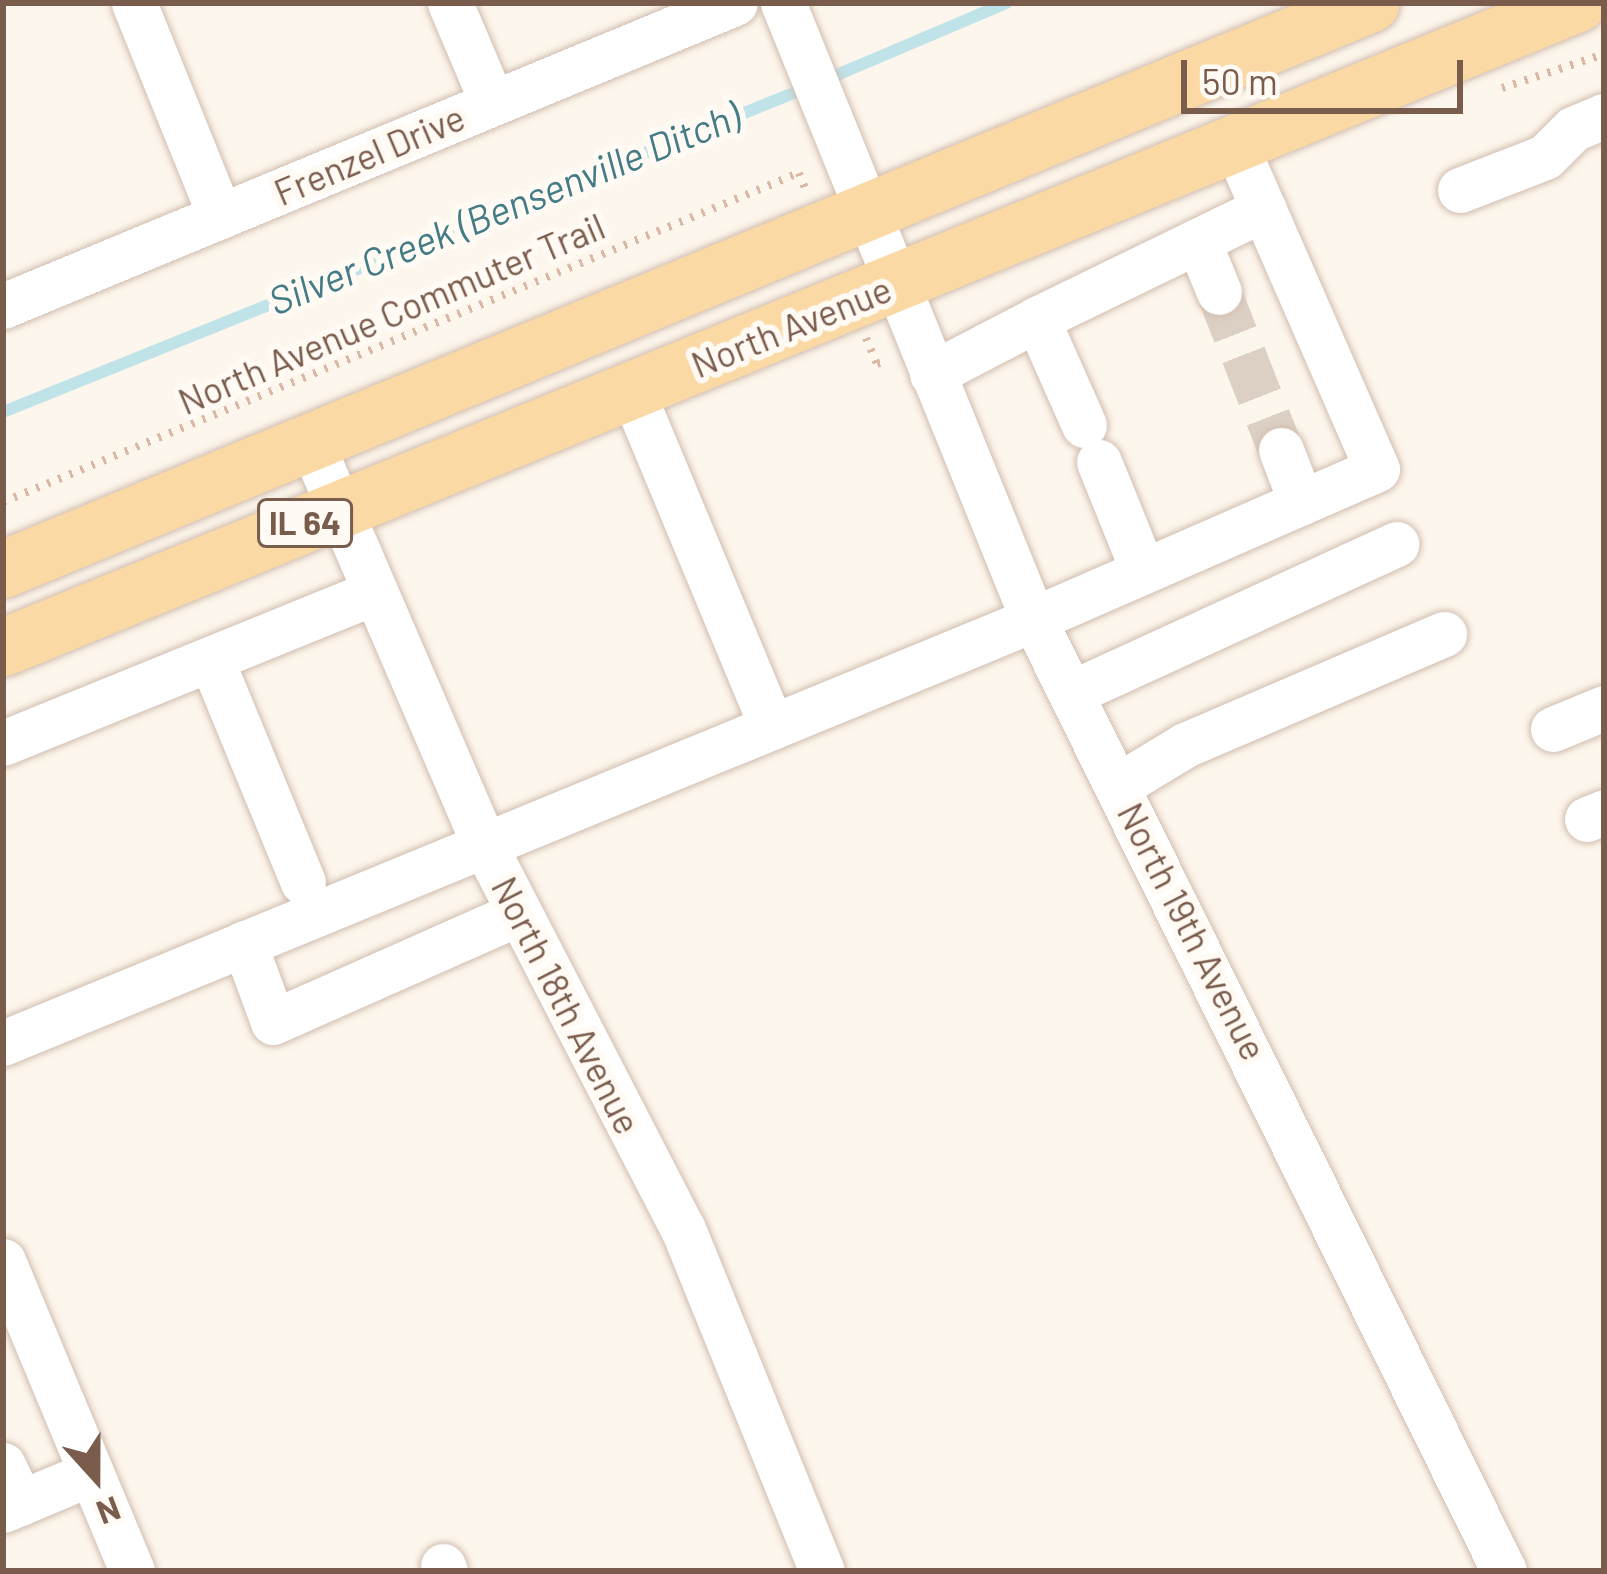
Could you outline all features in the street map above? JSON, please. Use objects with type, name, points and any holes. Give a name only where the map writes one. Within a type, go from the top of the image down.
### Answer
[{"type":"main road","name":"IL 64","points":[[3,568],[1371,3]]},
{"type":"main road","name":"North Avenue","points":[[3,647],[1577,3]]},
{"type":"street","points":[[134,3],[220,216]]},
{"type":"street","points":[[450,3],[492,102]]},
{"type":"street","name":"Frenzel Drive","points":[[3,306],[735,3]]},
{"type":"street","name":"North 19th Avenue","points":[[783,3],[1034,619],[1504,1571]]},
{"type":"street","points":[[1460,190],[1545,158],[1574,129],[1604,116]]},
{"type":"street","points":[[3,1042],[1034,619],[1377,469],[1235,144]]},
{"type":"street","points":[[932,374],[1264,208]]},
{"type":"street","points":[[1198,241],[1219,292]]},
{"type":"street","points":[[1036,319],[1143,571]]},
{"type":"street","points":[[632,391],[772,727]]},
{"type":"street","name":"North 18th Avenue","points":[[310,440],[484,844],[682,1229],[822,1571]]},
{"type":"street","points":[[1282,450],[1301,502]]},
{"type":"street","points":[[1071,693],[1396,544]]},
{"type":"street","points":[[3,743],[375,592]]},
{"type":"street","points":[[1119,785],[1186,745],[1444,634]]},
{"type":"street","points":[[211,659],[304,882]]},
{"type":"street","points":[[1553,729],[1604,708]]},
{"type":"street","points":[[244,943],[273,1022],[519,913]]},
{"type":"street","points":[[7,1284],[132,1571]]},
{"type":"street","points":[[9,1493],[92,1473]]},
{"type":"path","points":[[1505,86],[1604,54]]},
{"type":"path","name":"North Avenue Commuter Trail","points":[[3,502],[799,173]]},
{"type":"waterway","name":"Silver Creek (Bensenville Ditch)","points":[[825,80],[1006,3]]},
{"type":"waterway","name":"Silver Creek (Bensenville Ditch)","points":[[3,412],[806,88]]},
{"type":"tunnel","points":[[1219,292],[1281,450]]}]
